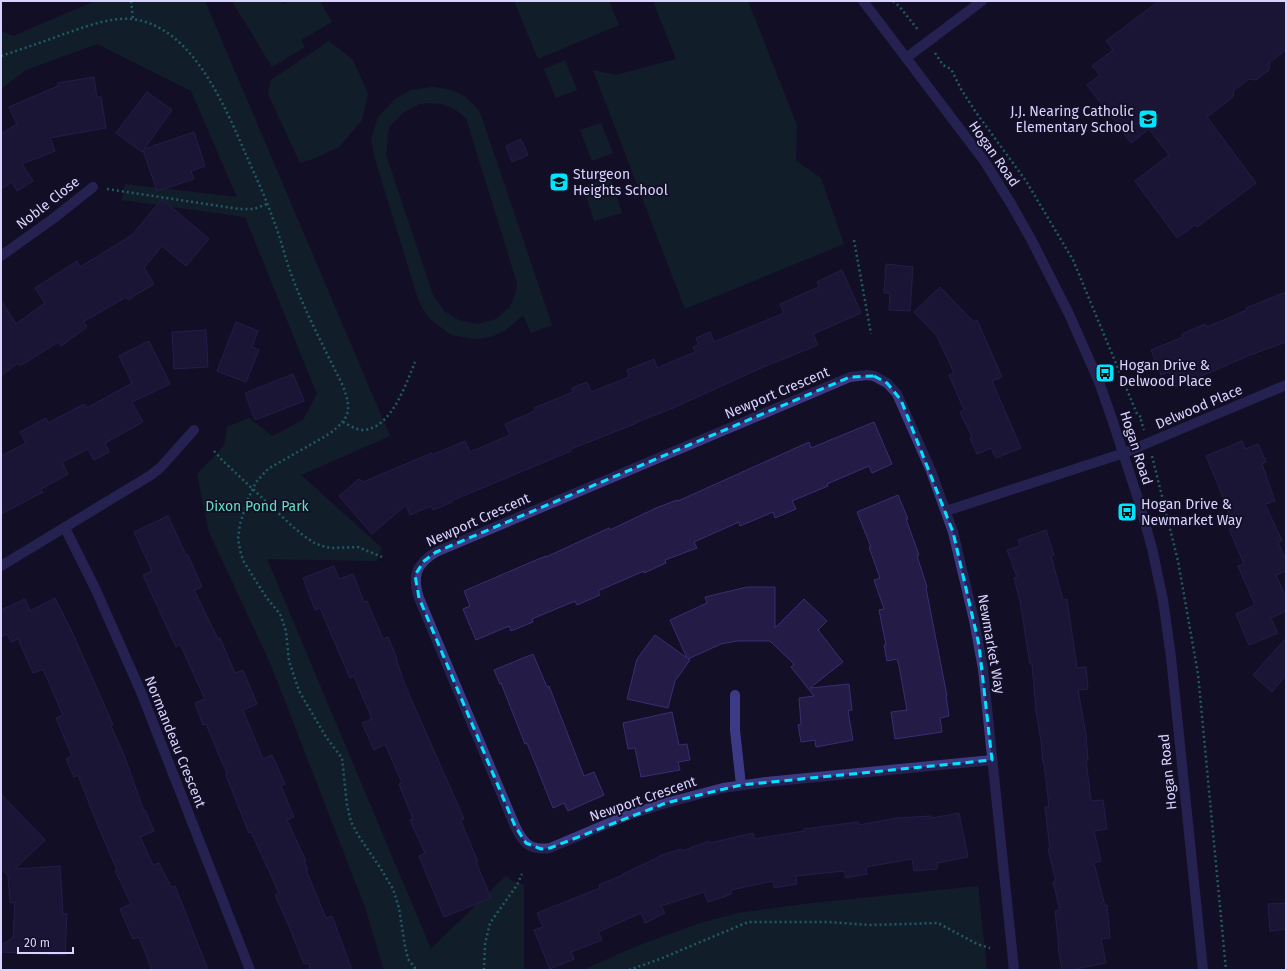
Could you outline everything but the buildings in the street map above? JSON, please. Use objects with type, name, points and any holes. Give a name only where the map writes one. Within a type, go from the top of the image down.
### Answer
[{"type":"street","name":"Hogan Road","points":[[863,1],[985,162],[1010,202],[1032,241],[1069,314],[1099,382],[1124,453],[1152,548],[1163,600],[1171,657],[1203,970]]},
{"type":"street","points":[[906,58],[982,1]]},
{"type":"street","name":"Noble Close","points":[[1,256],[54,218],[93,187]]},
{"type":"street","name":"Newport Crescent","points":[[946,510],[931,471],[897,394],[880,378],[867,375],[858,376],[436,552],[420,565],[415,575],[415,582],[419,598],[515,826],[521,839],[532,847],[542,849],[550,848],[628,815],[660,804],[705,792],[741,785],[992,760]]},
{"type":"street","name":"Delwood Place","points":[[1124,453],[1286,385]]},
{"type":"street","points":[[1,566],[151,475],[160,468],[194,430]]},
{"type":"street","points":[[946,510],[1124,453]]},
{"type":"street","name":"Newmarket Way","points":[[946,510],[959,554],[979,645],[1014,970]]},
{"type":"street","name":"Normandeau Crescent","points":[[65,528],[141,692],[250,970]]},
{"type":"street","points":[[735,695],[735,730],[741,785]]},
{"type":"path","points":[[131,1],[133,19]]},
{"type":"path","points":[[894,1],[911,22]]},
{"type":"path","points":[[1,56],[107,21],[133,19],[165,32],[187,50],[211,82],[230,119],[274,219],[292,278],[347,396],[349,404],[348,411],[343,422],[329,434],[268,469],[256,482],[248,498],[240,524],[238,539],[241,554],[244,562],[266,597],[280,614],[286,631],[289,660],[299,691],[326,737],[342,758],[347,805],[351,822],[393,889],[399,908],[408,959],[418,970]]},
{"type":"path","points":[[944,65],[951,68],[975,111],[1026,181],[1073,260],[1137,414],[1142,418],[1141,421]]},
{"type":"path","points":[[93,187],[239,209],[254,209],[267,204]]},
{"type":"path","points":[[854,240],[871,334]]},
{"type":"path","points":[[343,422],[363,430],[377,426],[393,409],[408,380],[415,362]]},
{"type":"path","points":[[214,451],[292,526],[316,544],[332,548],[358,547],[382,557]]},
{"type":"path","points":[[1154,462],[1178,561],[1198,674],[1226,970]]},
{"type":"path","points":[[484,970],[485,944],[490,923],[517,885],[522,874]]},
{"type":"path","points":[[629,970],[660,959],[748,922],[828,922],[870,925],[938,922],[977,944],[990,948]]},
{"type":"highlighted area","points":[[874,376],[887,383],[901,400],[953,532],[979,645],[992,760],[741,785],[666,803],[550,848],[541,849],[526,843],[515,826],[419,598],[415,575],[424,561],[436,552],[850,377]]},
{"type":"green space","name":"Dixon Pond Park","points":[[95,1],[205,1],[390,436],[301,475],[382,548],[377,561],[267,559],[431,949],[506,876],[512,881],[524,885],[524,970],[384,970],[365,907],[271,665],[209,532],[197,474],[224,446],[227,427],[249,418],[272,436],[303,420],[317,394],[245,217],[122,200],[125,184],[237,197],[191,91],[97,44],[26,70],[1,89],[1,31],[13,36]]},
{"type":"green space","points":[[232,1],[282,1],[284,4],[289,1],[320,1],[332,22],[301,40],[305,47],[272,67]]},
{"type":"green space","points":[[514,1],[609,1],[619,25],[538,59]]},
{"type":"green space","points":[[653,1],[748,1],[797,125],[796,161],[821,178],[844,244],[685,309],[593,70],[616,75],[676,59]]},
{"type":"green space","points":[[329,41],[353,60],[368,94],[362,120],[339,147],[313,159],[300,163],[268,94],[271,80]]},
{"type":"green space","points":[[565,60],[577,90],[556,98],[544,69]]},
{"type":"green space","points":[[433,87],[454,91],[470,100],[480,112],[552,325],[531,333],[523,315],[506,330],[491,337],[475,339],[451,335],[429,318],[419,302],[375,159],[371,139],[378,117],[395,99],[411,90]],"holes":[[[428,103],[448,106],[466,118],[517,283],[516,292],[510,307],[496,319],[478,324],[460,321],[444,311],[433,295],[386,155],[389,127],[404,112],[419,104]]]},
{"type":"green space","points":[[601,123],[613,153],[592,161],[580,130]]},
{"type":"green space","points":[[611,177],[622,213],[594,221],[583,186]]},
{"type":"green space","points":[[978,886],[987,970],[583,970],[637,946],[700,923],[738,913],[804,904]]},
{"type":"place","name":"J.J. Nearing Catholic Elementary School","points":[[1148,119]]},
{"type":"place","name":"Sturgeon Heights School","points":[[559,182]]},
{"type":"place","name":"Hogan Drive & Delwood Place","points":[[1105,373]]},
{"type":"place","name":"Hogan Drive & Newmarket Way","points":[[1127,512]]}]
